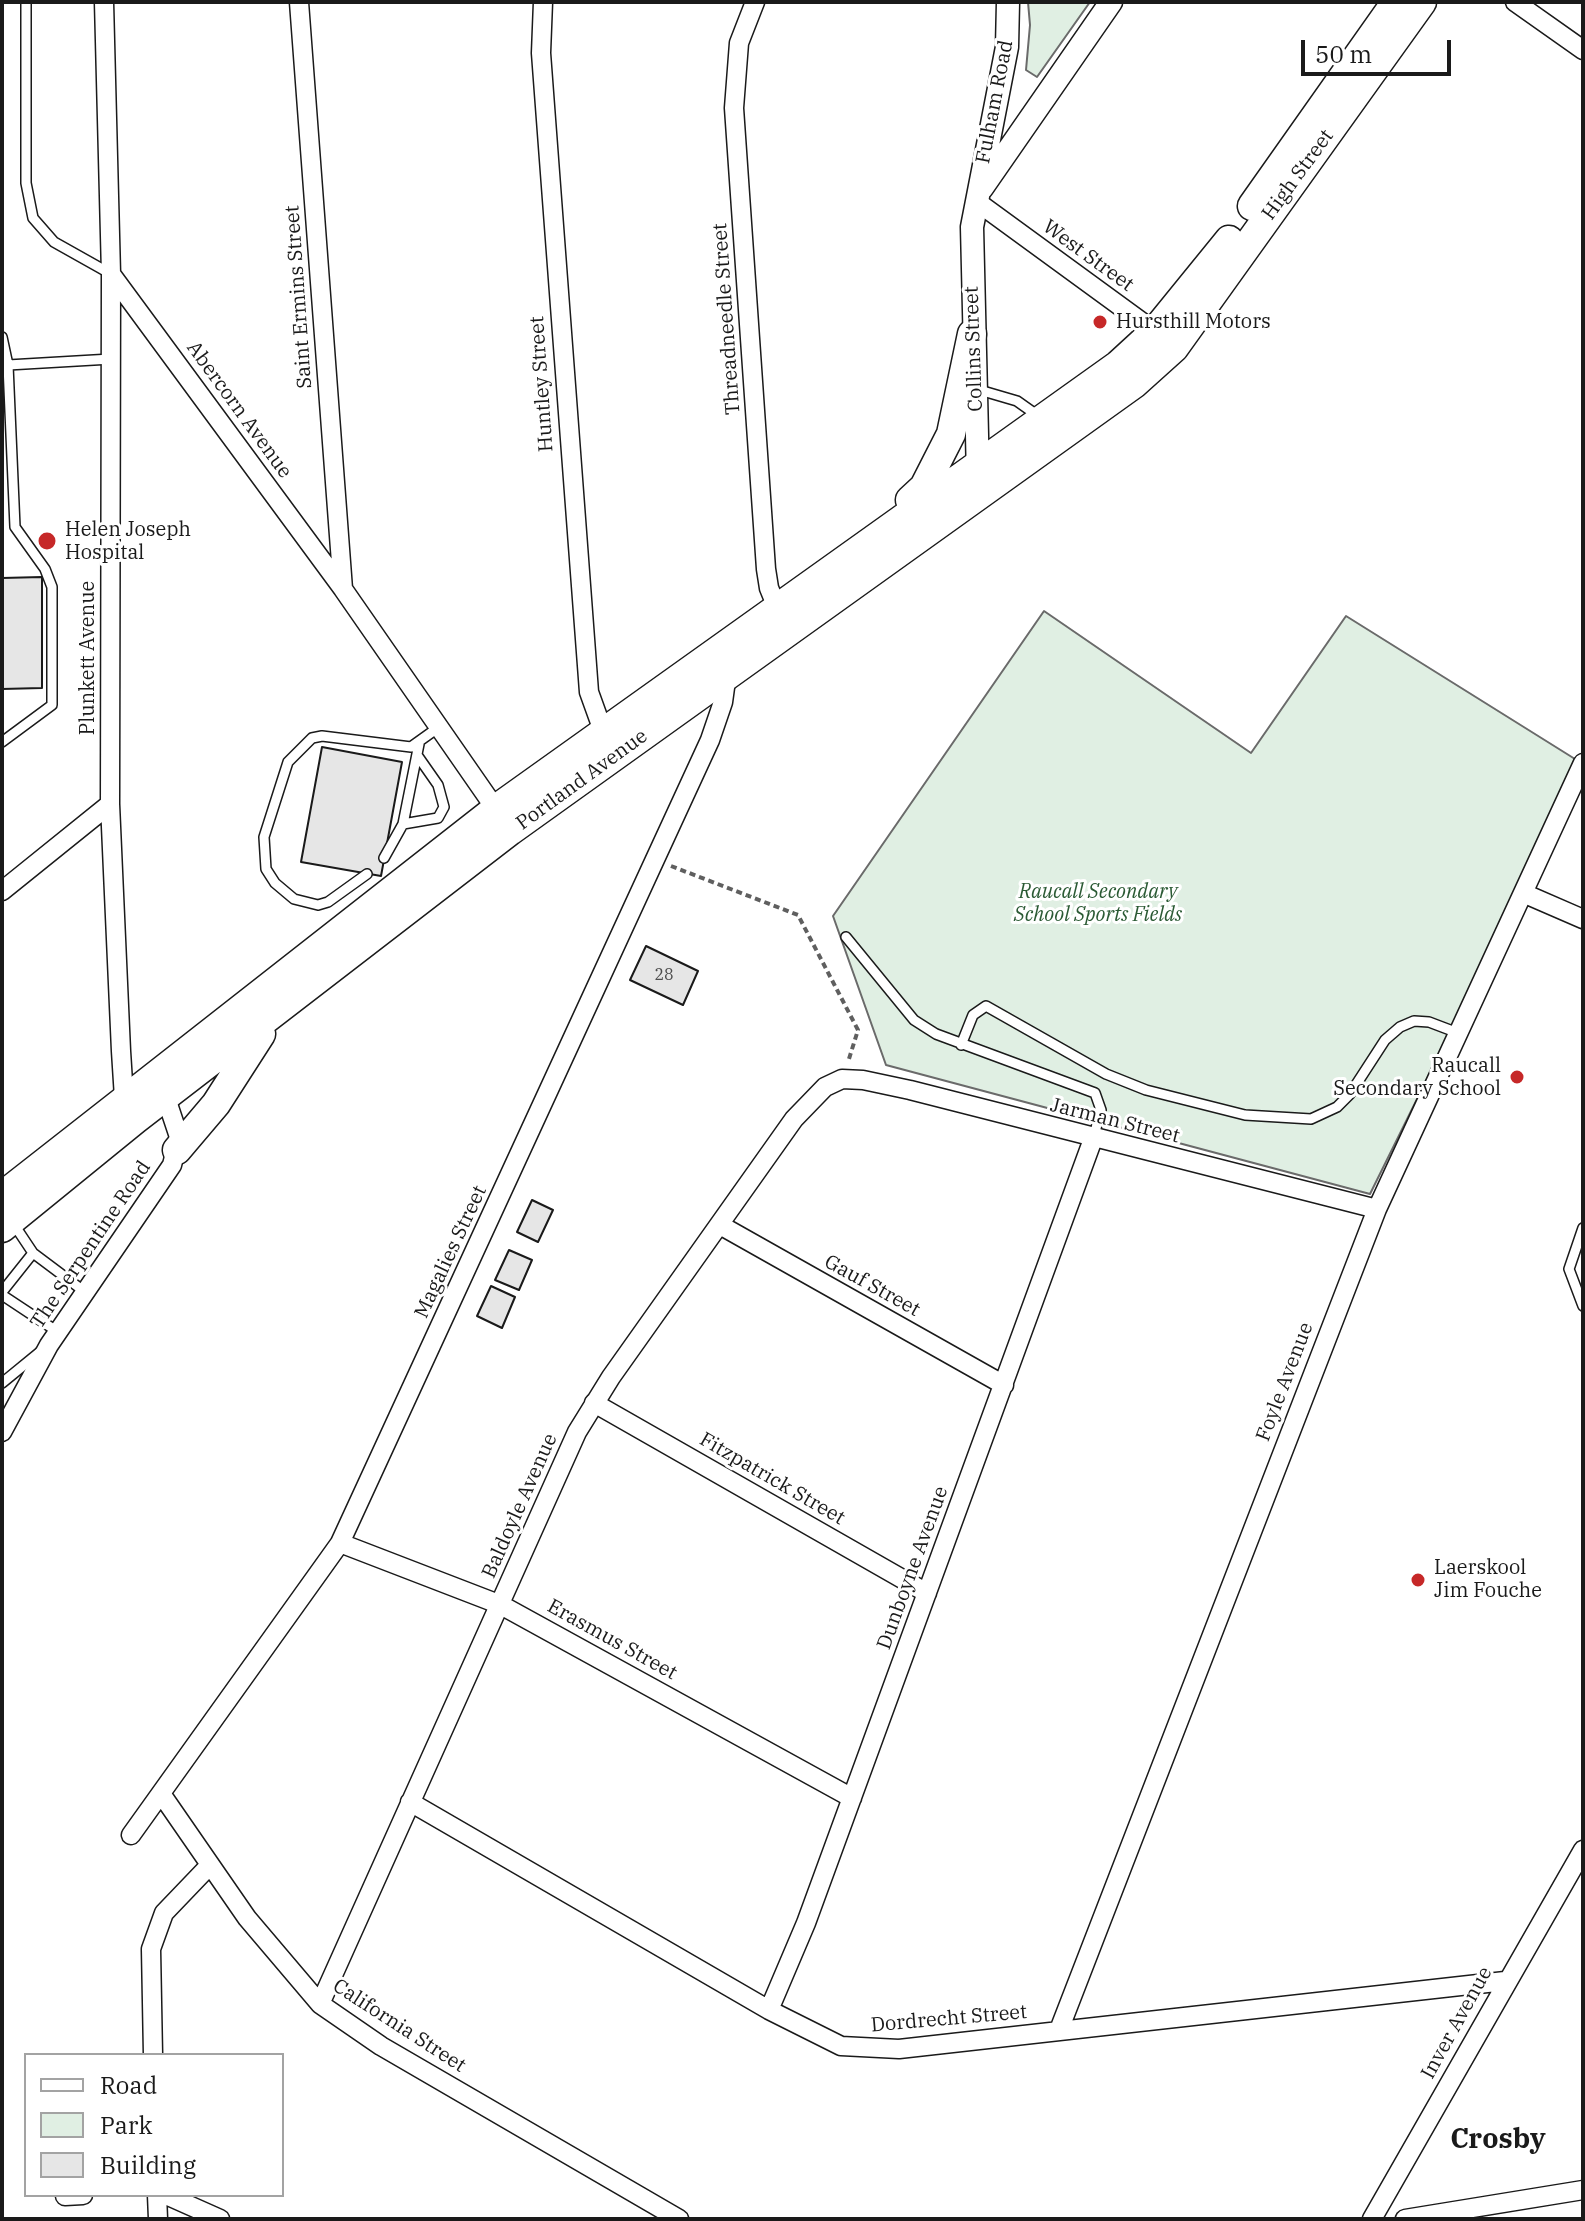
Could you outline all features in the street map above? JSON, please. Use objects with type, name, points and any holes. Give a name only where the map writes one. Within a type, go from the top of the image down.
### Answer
[{"type":"main road","name":"High Street","points":[[1164,340],[1221,251],[1396,2]]},
{"type":"main road","name":"High Street","points":[[1164,340],[1422,2]]},
{"type":"main road","points":[[846,561],[924,487],[938,464],[955,419],[972,334]]},
{"type":"main road","name":"Portland Avenue","points":[[783,620],[846,561],[977,465],[1134,384],[1164,340]]},
{"type":"main road","name":"Portland Avenue","points":[[162,1087],[503,820],[721,662],[979,498],[1050,429]]},
{"type":"main road","name":"Portland Avenue","points":[[5,1215],[130,1109],[269,1019],[503,820]]},
{"type":"main road","points":[[177,1150],[216,1104],[269,1019]]},
{"type":"street","name":"Plunkett Avenue","points":[[104,2],[111,274],[110,804],[130,1109]]},
{"type":"street","name":"Saint Ermins Street","points":[[299,2],[343,589]]},
{"type":"street","name":"Huntley Street","points":[[543,2],[540,39],[589,692],[609,744]]},
{"type":"street","name":"Threadneedle Street","points":[[755,2],[739,43],[734,108],[766,569],[783,620]]},
{"type":"street","name":"Fulham Road","points":[[978,197],[1007,47],[1008,2]]},
{"type":"street","name":"Collins Street","points":[[979,498],[971,245],[978,197],[1111,2]]},
{"type":"street","points":[[1515,2],[1583,50]]},
{"type":"street","name":"West Street","points":[[978,197],[1164,340]]},
{"type":"street","name":"Abercorn Avenue","points":[[111,274],[343,589],[503,820]]},
{"type":"street","name":"Magalies Street","points":[[131,1835],[340,1543],[719,717],[721,662]]},
{"type":"street","name":"Foyle Avenue","points":[[1059,2030],[1377,1209],[1583,763]]},
{"type":"street","points":[[2,891],[110,804]]},
{"type":"street","points":[[1523,893],[1583,919]]},
{"type":"street","name":"Jarman Street","points":[[842,1079],[910,1090],[1377,1209]]},
{"type":"street","name":"Baldoyle Avenue","points":[[320,2004],[567,1452],[594,1403],[802,1108],[825,1087],[842,1079]]},
{"type":"street","name":"The Serpentine Road","points":[[2,1432],[53,1339],[172,1165],[179,1137],[162,1087]]},
{"type":"street","name":"Dunboyne Avenue","points":[[769,2010],[806,1923],[1093,1139]]},
{"type":"street","name":"Gauf Street","points":[[720,1225],[1004,1385]]},
{"type":"street","name":"Fitzpatrick Street","points":[[594,1403],[927,1593]]},
{"type":"street","name":"Erasmus Street","points":[[340,1543],[501,1605],[852,1798]]},
{"type":"street","name":"California Street","points":[[162,1795],[247,1918],[320,2004],[381,2046],[679,2219]]},
{"type":"street","name":"Dordrecht Street","points":[[410,1802],[769,2010],[841,2046],[868,2050],[1505,1981]]},
{"type":"street","name":"Inver Avenue","points":[[1372,2219],[1505,1981],[1583,1850]]},
{"type":"street","points":[[153,2053],[151,1949],[164,1913],[210,1865]]},
{"type":"street","points":[[1405,2219],[1583,2190]]},
{"type":"street","points":[[157,2197],[158,2219]]},
{"type":"street","points":[[170,2197],[220,2219]]},
{"type":"lane","name":"Abercorn Avenue","points":[[26,2],[26,183],[33,218],[54,242],[111,274]]},
{"type":"lane","points":[[2,337],[15,527],[45,569],[52,587],[52,705],[2,742]]},
{"type":"lane","points":[[5,365],[111,359]]},
{"type":"lane","points":[[976,389],[1033,408],[1050,429]]},
{"type":"lane","points":[[384,858],[403,824],[418,749],[439,727]]},
{"type":"lane","points":[[367,874],[328,902],[318,905],[294,899],[275,883],[266,869],[264,837],[282,776],[294,754],[312,738],[322,736],[418,749],[438,785],[444,807],[438,818],[403,824]]},
{"type":"lane","points":[[846,937],[914,1020],[961,1045],[1081,1085],[1095,1093],[1101,1110],[1093,1139]]},
{"type":"lane","points":[[961,1045],[973,1015],[986,1006],[1106,1074],[1146,1090],[1245,1115],[1311,1119],[1337,1107],[1350,1094],[1385,1040],[1400,1027],[1414,1021],[1429,1022],[1458,1033]]},
{"type":"lane","points":[[5,1215],[33,1253],[85,1292]]},
{"type":"lane","points":[[1583,1228],[1569,1269],[1583,1306]]},
{"type":"lane","points":[[2,1383],[53,1339],[2,1293],[33,1253]]},
{"type":"path","points":[[655,860],[798,915],[858,1030],[842,1079]]},
{"type":"green space","points":[[1028,2],[1090,2],[1037,77],[1026,70],[1030,25]]},
{"type":"green space","name":"Raucall Secondary School Sports Fields","points":[[1044,611],[1251,753],[1346,616],[1583,764],[1370,1194],[886,1065],[833,916]]},
{"type":"building","points":[[42,577],[42,688],[2,689],[2,578]]},
{"type":"building","points":[[322,747],[402,762],[381,876],[301,862]]},
{"type":"building","points":[[646,946],[698,971],[683,1005],[630,980]]},
{"type":"building","points":[[532,1200],[553,1210],[538,1242],[517,1232]]},
{"type":"building","points":[[509,1250],[532,1260],[519,1290],[495,1280]]},
{"type":"building","points":[[491,1286],[515,1297],[502,1328],[477,1316]]},
{"type":"place","name":"Hursthill Motors","points":[[1100,322]]},
{"type":"place","name":"Helen Joseph Hospital","points":[[47,541]]},
{"type":"place","name":"Raucall Secondary School","points":[[1517,1077]]},
{"type":"place","name":"Laerskool Jim Fouche","points":[[1418,1580]]},
{"type":"district","name":"Crosby","points":[[1498,2140]]}]
